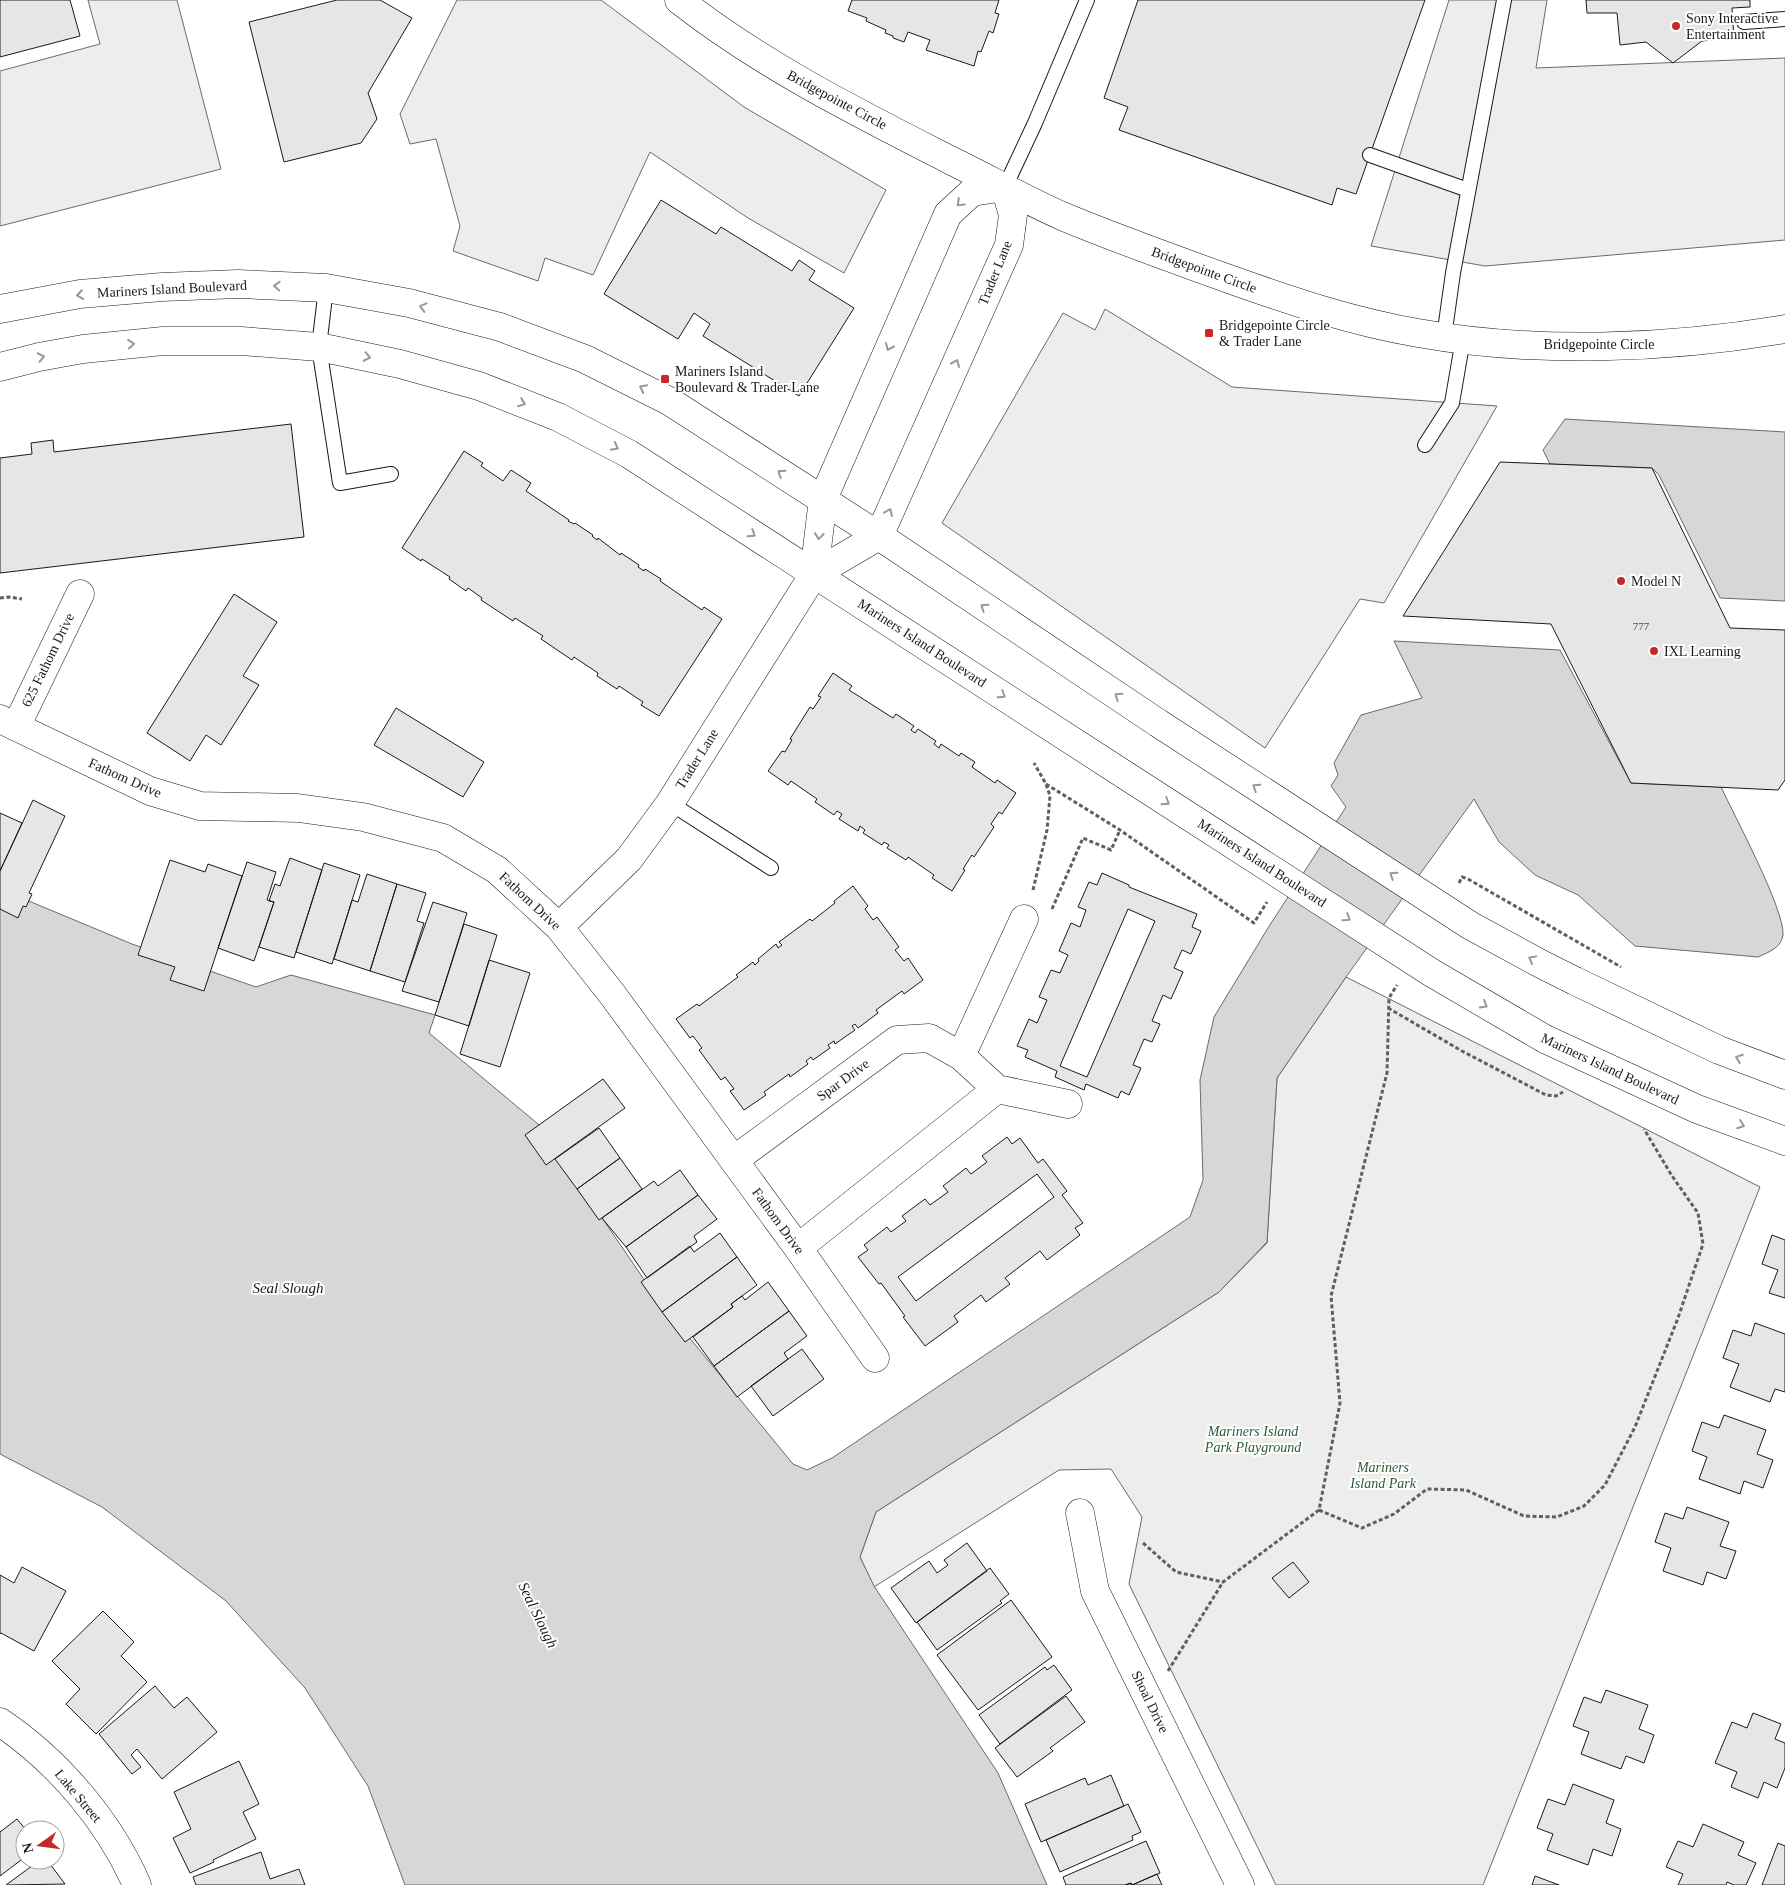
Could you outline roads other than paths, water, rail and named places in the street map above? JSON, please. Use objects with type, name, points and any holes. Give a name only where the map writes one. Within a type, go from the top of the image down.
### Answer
[{"type":"street","name":"Bridgepointe Circle","points":[[679,0],[735,40],[798,80],[858,113],[1062,215],[1124,241],[1285,299],[1351,319],[1453,338],[1557,346],[1630,345],[1725,338],[1785,329]]},
{"type":"street","name":"Trader Lane","points":[[559,927],[629,859],[670,803],[814,574],[823,499],[948,214],[972,192],[1005,187],[1013,215],[1009,244],[879,536],[814,574]]},
{"type":"street","name":"Mariners Island Boulevard","points":[[0,309],[80,294],[162,286],[238,284],[326,288],[409,303],[500,327],[585,359],[669,401],[823,499],[1158,723],[1471,926],[1575,981],[1719,1050],[1785,1075]]},
{"type":"street","name":"Mariners Island Boulevard","points":[[0,367],[82,349],[163,341],[241,340],[319,347],[400,364],[479,386],[558,417],[629,454],[1432,973],[1546,1039],[1697,1109],[1785,1141]]},
{"type":"street","name":"625 Fathom Drive","points":[[8,723],[80,594]]},
{"type":"street","name":"Fathom Drive","points":[[8,723],[150,791],[200,806],[298,808],[363,817],[443,838],[496,870],[559,927],[612,994],[798,1248],[875,1358]]},
{"type":"street","points":[[961,1056],[1024,919]]},
{"type":"street","name":"Spar Drive","points":[[734,1160],[897,1040],[928,1038],[961,1056],[997,1089]]},
{"type":"street","points":[[798,1248],[997,1089],[1068,1104]]},
{"type":"street","name":"Shoal Drive","points":[[1080,1513],[1096,1591],[1240,1885]]},
{"type":"street","name":"Lake Street","points":[[0,1722],[54,1766],[93,1811],[127,1862],[137,1885]]},
{"type":"lane","points":[[1005,187],[1035,123],[1087,0]]},
{"type":"lane","points":[[1425,445],[1452,403],[1453,338],[1468,190],[1504,0]]},
{"type":"lane","points":[[1744,22],[1785,19]]},
{"type":"lane","points":[[1370,155],[1468,190]]},
{"type":"lane","points":[[326,288],[319,347],[340,483],[391,474]]},
{"type":"lane","points":[[670,803],[771,868]]},
{"type":"water","points":[[1565,419],[1785,432],[1785,601],[1720,598],[1659,475],[1652,468],[1550,464],[1543,450]]},
{"type":"water","name":"Seal Slough","points":[[1394,641],[1560,650],[1631,783],[1721,787],[1768,885],[1781,923],[1782,939],[1774,949],[1758,957],[1635,946],[1578,895],[1535,875],[1499,842],[1474,799],[1346,977],[1277,1078],[1267,1242],[1219,1292],[876,1512],[860,1557],[874,1586],[998,1773],[1047,1885],[405,1885],[368,1786],[305,1688],[226,1601],[102,1507],[0,1454],[0,889],[132,944],[256,987],[291,975],[435,1015],[429,1033],[538,1124],[656,1297],[793,1464],[807,1470],[832,1458],[1190,1217],[1203,1180],[1200,1080],[1214,1017],[1268,928],[1346,807],[1331,786],[1338,775],[1334,763],[1361,715],[1422,698]]},
{"type":"place","name":"Sony Interactive Entertainment","points":[[1676,26]]},
{"type":"place","name":"Bridgepointe Circle & Trader Lane","points":[[1209,333]]},
{"type":"place","name":"Mariners Island Boulevard & Trader Lane","points":[[665,379]]},
{"type":"place","name":"Model N","points":[[1621,581]]},
{"type":"place","name":"IXL Learning","points":[[1654,651]]},
{"type":"park label","name":"Mariners Island Park Playground","points":[[1253,1439]]},
{"type":"park label","name":"Mariners Island Park","points":[[1383,1475]]}]
